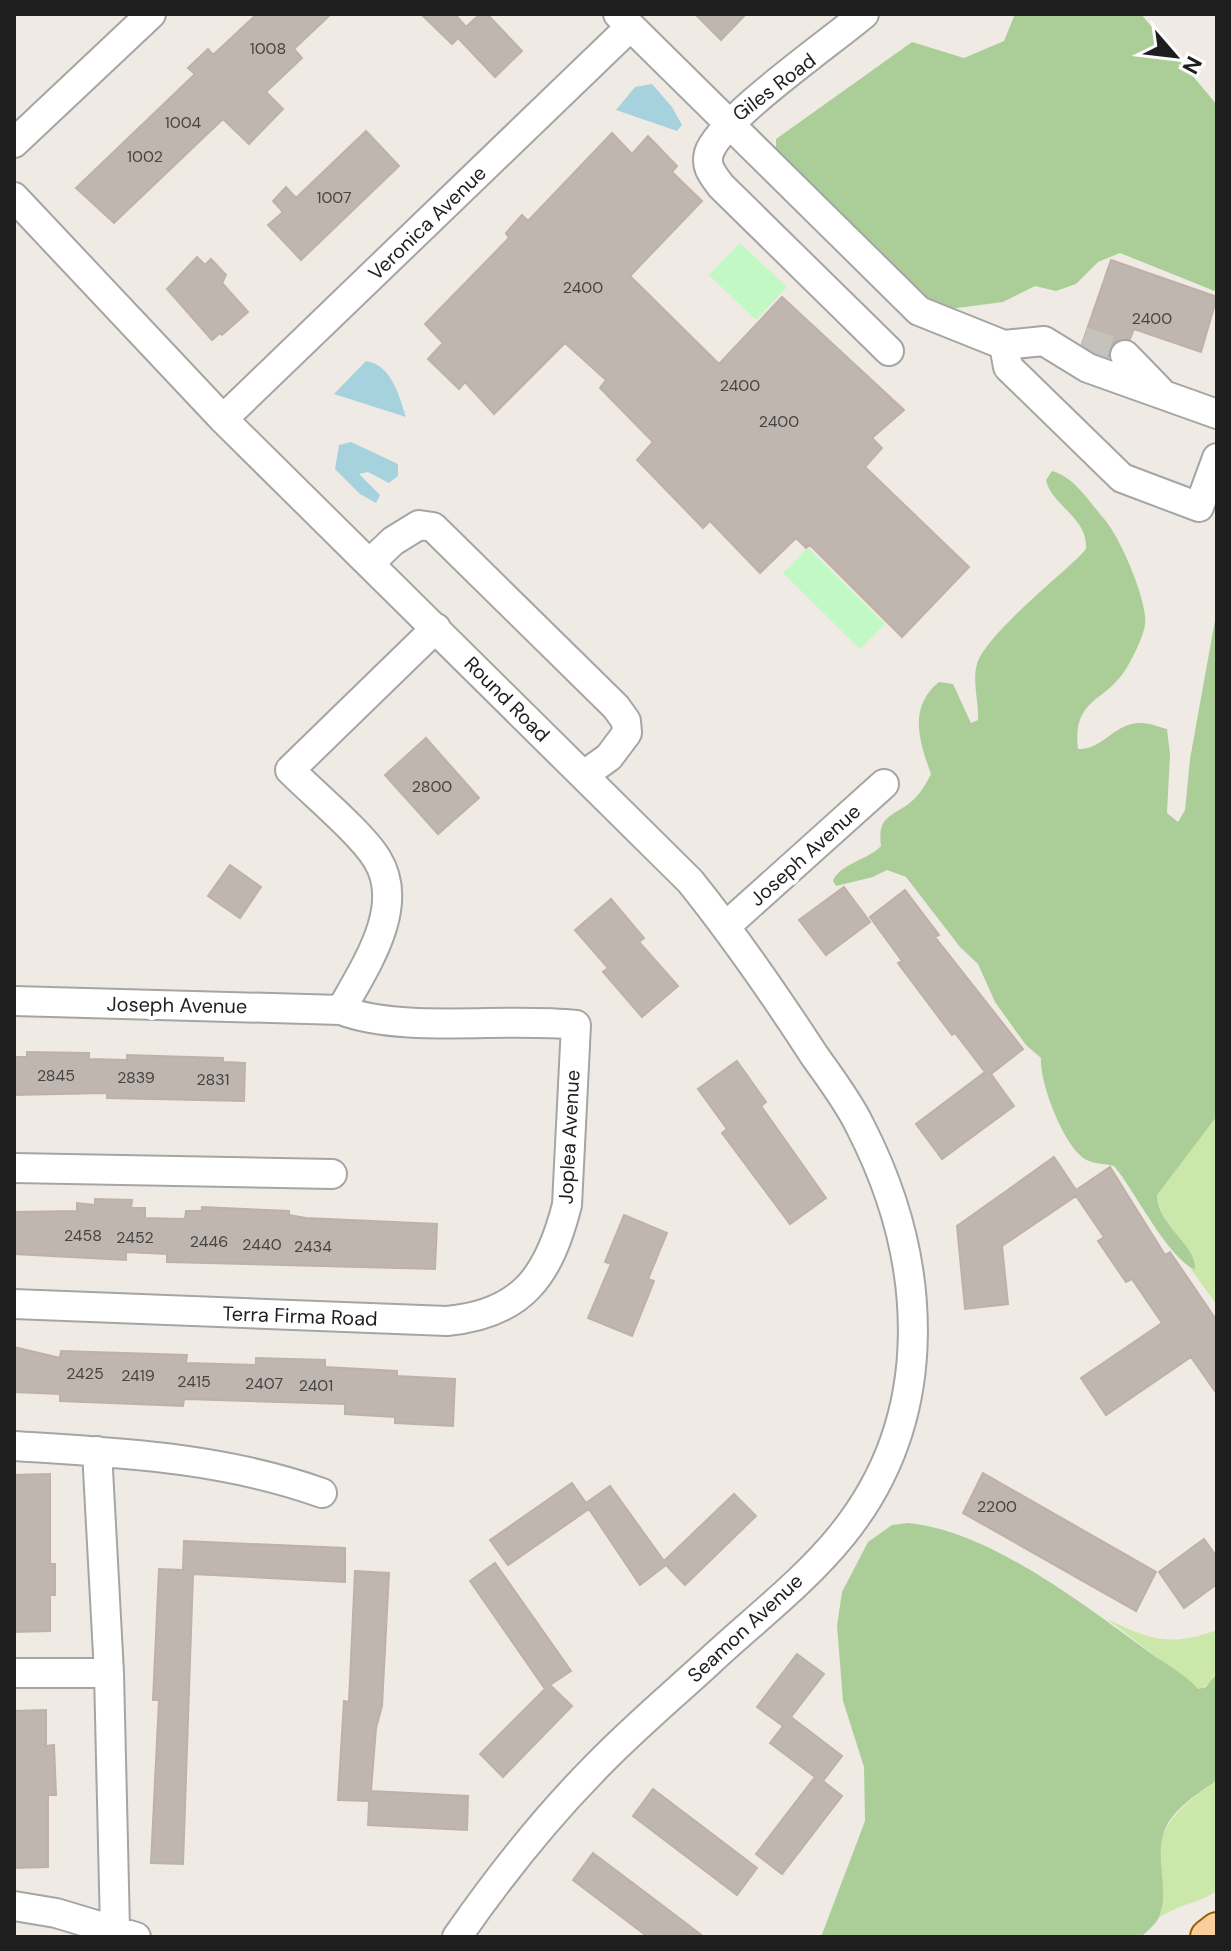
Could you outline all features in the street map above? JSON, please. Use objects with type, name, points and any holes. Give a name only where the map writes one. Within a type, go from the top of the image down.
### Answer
[{"type":"main road","points":[[1208,1937],[1217,1930]]},
{"type":"street","points":[[14,143],[151,14]]},
{"type":"street","name":"Giles Road","points":[[624,20],[728,123],[864,14]]},
{"type":"street","name":"Veronica Avenue","points":[[223,419],[624,20]]},
{"type":"street","points":[[889,351],[709,171],[709,153],[728,123],[919,311],[1004,345],[1044,341],[1075,347],[1088,368],[1217,414]]},
{"type":"street","name":"Round Road","points":[[14,197],[223,419],[371,562],[690,881],[726,926],[860,1124],[895,1217],[906,1265]]},
{"type":"street","points":[[1004,345],[1008,367],[1122,478],[1199,507],[1217,458]]},
{"type":"street","points":[[1125,355],[1162,393]]},
{"type":"street","points":[[371,562],[393,541],[419,525],[433,527],[616,707],[626,721],[627,733],[609,757],[584,775]]},
{"type":"street","points":[[341,1010],[379,935],[386,911],[386,879],[377,858],[290,770],[436,628]]},
{"type":"street","name":"Joseph Avenue","points":[[726,926],[884,784]]},
{"type":"street","name":"Joseph Avenue","points":[[14,1001],[341,1010],[378,1021],[534,1020],[576,1025]]},
{"type":"street","name":"Joplea Avenue","points":[[556,1248],[567,1205],[576,1025]]},
{"type":"street","points":[[14,1168],[332,1174]]},
{"type":"street","name":"Terra Firma Road","points":[[14,1304],[447,1321],[470,1319],[501,1309],[525,1292],[542,1273],[556,1248]]},
{"type":"street","name":"Seamon Avenue","points":[[457,1937],[492,1887],[593,1769],[841,1537],[868,1499],[891,1455],[912,1379],[915,1342],[906,1265]]},
{"type":"street","points":[[14,1446],[179,1457],[273,1476],[322,1493]]},
{"type":"street","points":[[14,1906],[125,1933],[97,1451]]},
{"type":"street","points":[[14,1673],[109,1673]]},
{"type":"green space","points":[[1015,14],[1141,14],[1217,105],[1217,292],[1120,253],[1098,262],[1076,284],[1056,291],[1035,286],[1003,302],[949,309],[918,293],[776,152],[776,139],[912,42],[964,58],[1004,41]]},
{"type":"green space","points":[[740,243],[787,287],[756,320],[709,275]]},
{"type":"green space","points":[[1052,471],[1075,485],[1111,528],[1132,570],[1145,614],[1142,635],[1126,669],[1085,710],[1080,720],[1078,749],[1095,745],[1132,724],[1167,729],[1170,754],[1167,813],[1178,822],[1185,810],[1190,759],[1217,609],[1217,1116],[1157,1195],[1163,1216],[1190,1252],[1195,1270],[1173,1252],[1114,1166],[1089,1161],[1071,1144],[1049,1098],[1041,1058],[1026,1045],[995,1002],[978,964],[960,947],[906,877],[887,870],[873,877],[836,886],[833,881],[841,870],[881,846],[884,822],[915,798],[931,774],[919,725],[923,702],[929,692],[939,682],[953,684],[971,723],[978,720],[976,671],[985,650],[998,633],[1086,548],[1085,537],[1076,520],[1049,489],[1046,480]]},
{"type":"green space","points":[[808,548],[885,624],[860,649],[783,573]]},
{"type":"green space","points":[[1217,1116],[1217,1305],[1190,1268],[1194,1270],[1190,1253],[1163,1215],[1157,1194]]},
{"type":"green space","points":[[907,1523],[938,1528],[969,1539],[1034,1572],[1181,1673],[1198,1689],[1206,1687],[1217,1673],[1217,1780],[1186,1803],[1173,1816],[1164,1832],[1161,1843],[1162,1909],[1157,1921],[1141,1937],[821,1937],[865,1821],[864,1767],[843,1701],[837,1626],[842,1592],[868,1542],[892,1525]]},
{"type":"green space","points":[[1107,1619],[1161,1639],[1186,1638],[1217,1630],[1218,1656],[1212,1680],[1198,1689]]},
{"type":"green space","points":[[1217,1780],[1217,1891],[1158,1919],[1162,1836],[1176,1814]]},
{"type":"water","points":[[652,84],[672,107],[682,125],[677,131],[616,110],[635,87]]},
{"type":"water","points":[[366,361],[382,368],[388,375],[406,417],[334,394]]},
{"type":"water","points":[[351,442],[398,464],[398,476],[389,483],[368,472],[359,474],[380,495],[376,503],[360,494],[335,469],[339,445]]},
{"type":"building","points":[[257,14],[331,14],[294,49],[302,58],[266,92],[283,109],[249,144],[223,119],[114,223],[76,188],[195,74],[188,68],[208,49],[213,55]]},
{"type":"building","points":[[421,14],[455,14],[466,27],[480,14],[487,14],[522,51],[495,77],[458,38],[452,44]]},
{"type":"building","points":[[695,14],[746,14],[721,40]]},
{"type":"building","points":[[366,131],[399,166],[301,260],[268,225],[283,212],[273,201],[286,187],[296,198]]},
{"type":"building","points":[[612,133],[632,154],[648,136],[677,166],[672,172],[702,201],[630,276],[719,364],[782,297],[904,410],[872,438],[882,448],[865,467],[969,567],[902,637],[810,545],[806,548],[796,538],[760,573],[710,521],[703,528],[637,460],[653,442],[600,388],[606,380],[565,343],[494,414],[465,382],[459,389],[428,359],[443,343],[425,324],[509,238],[506,233],[522,215],[528,221]]},
{"type":"building","points":[[197,257],[205,265],[211,259],[226,275],[222,283],[248,312],[212,340],[167,289]]},
{"type":"building","points":[[1111,260],[1217,297],[1201,352],[1134,329],[1130,339],[1113,343],[1108,357],[1082,344]]},
{"type":"building","points":[[426,738],[479,798],[438,834],[385,775]]},
{"type":"building","points":[[230,865],[261,887],[240,918],[208,896]]},
{"type":"building","points":[[844,887],[870,922],[826,955],[799,920]]},
{"type":"building","points":[[905,890],[939,935],[935,937],[1023,1049],[991,1074],[1014,1106],[942,1159],[916,1124],[985,1072],[955,1033],[952,1035],[898,963],[902,961],[870,917]]},
{"type":"building","points":[[611,899],[644,938],[639,942],[678,986],[642,1017],[603,972],[608,968],[575,930]]},
{"type":"building","points":[[27,1052],[89,1053],[89,1059],[127,1060],[127,1055],[223,1058],[223,1062],[245,1063],[244,1101],[107,1098],[107,1093],[14,1095],[14,1057],[27,1057]]},
{"type":"building","points":[[737,1061],[766,1102],[761,1106],[826,1198],[790,1224],[722,1133],[727,1129],[698,1089]]},
{"type":"building","points":[[1054,1157],[1076,1190],[1110,1167],[1165,1255],[1170,1252],[1217,1321],[1217,1394],[1191,1357],[1106,1415],[1081,1378],[1162,1323],[1132,1279],[1126,1282],[1098,1241],[1104,1237],[1076,1196],[1002,1246],[1008,1304],[965,1309],[957,1226]]},
{"type":"building","points":[[95,1199],[132,1200],[131,1208],[145,1208],[145,1218],[185,1219],[186,1211],[202,1211],[202,1207],[289,1211],[289,1215],[306,1218],[437,1224],[435,1269],[167,1262],[167,1254],[126,1252],[126,1260],[14,1254],[14,1212],[77,1211],[77,1203],[95,1205]]},
{"type":"building","points":[[624,1215],[667,1233],[648,1279],[654,1281],[632,1336],[588,1318],[611,1264],[605,1262]]},
{"type":"building","points":[[14,1347],[60,1358],[61,1351],[187,1355],[186,1363],[256,1365],[256,1358],[325,1360],[325,1367],[397,1371],[397,1376],[455,1379],[453,1426],[395,1423],[395,1417],[345,1414],[345,1404],[184,1399],[183,1406],[60,1401],[60,1394],[14,1392]]},
{"type":"building","points":[[983,1473],[1156,1572],[1136,1611],[963,1513]]},
{"type":"building","points":[[50,1474],[50,1564],[55,1564],[55,1595],[50,1595],[50,1631],[14,1632],[14,1475]]},
{"type":"building","points":[[572,1483],[586,1503],[610,1486],[664,1561],[734,1494],[756,1516],[685,1585],[666,1565],[640,1585],[589,1509],[508,1565],[490,1540]]},
{"type":"building","points":[[1204,1539],[1217,1557],[1217,1584],[1184,1608],[1159,1572]]},
{"type":"building","points":[[184,1541],[345,1548],[345,1582],[193,1574],[183,1864],[151,1863],[159,1700],[153,1700],[159,1569],[183,1570]]},
{"type":"building","points":[[495,1563],[571,1671],[550,1685],[572,1706],[503,1777],[480,1754],[545,1689],[470,1581]]},
{"type":"building","points":[[355,1571],[389,1573],[382,1706],[376,1728],[371,1791],[468,1796],[467,1830],[368,1825],[369,1801],[338,1800],[344,1701],[349,1702]]},
{"type":"building","points":[[797,1654],[824,1674],[791,1717],[842,1756],[823,1781],[842,1796],[782,1874],[756,1854],[815,1777],[770,1743],[783,1726],[757,1707]]},
{"type":"building","points":[[46,1710],[46,1746],[54,1745],[56,1795],[48,1795],[48,1867],[14,1868],[14,1711]]},
{"type":"building","points":[[653,1789],[757,1868],[737,1895],[633,1816]]},
{"type":"building","points":[[593,1853],[704,1937],[648,1937],[573,1880]]},
{"type":"tunnel","points":[[1083,341],[1125,355]]}]
